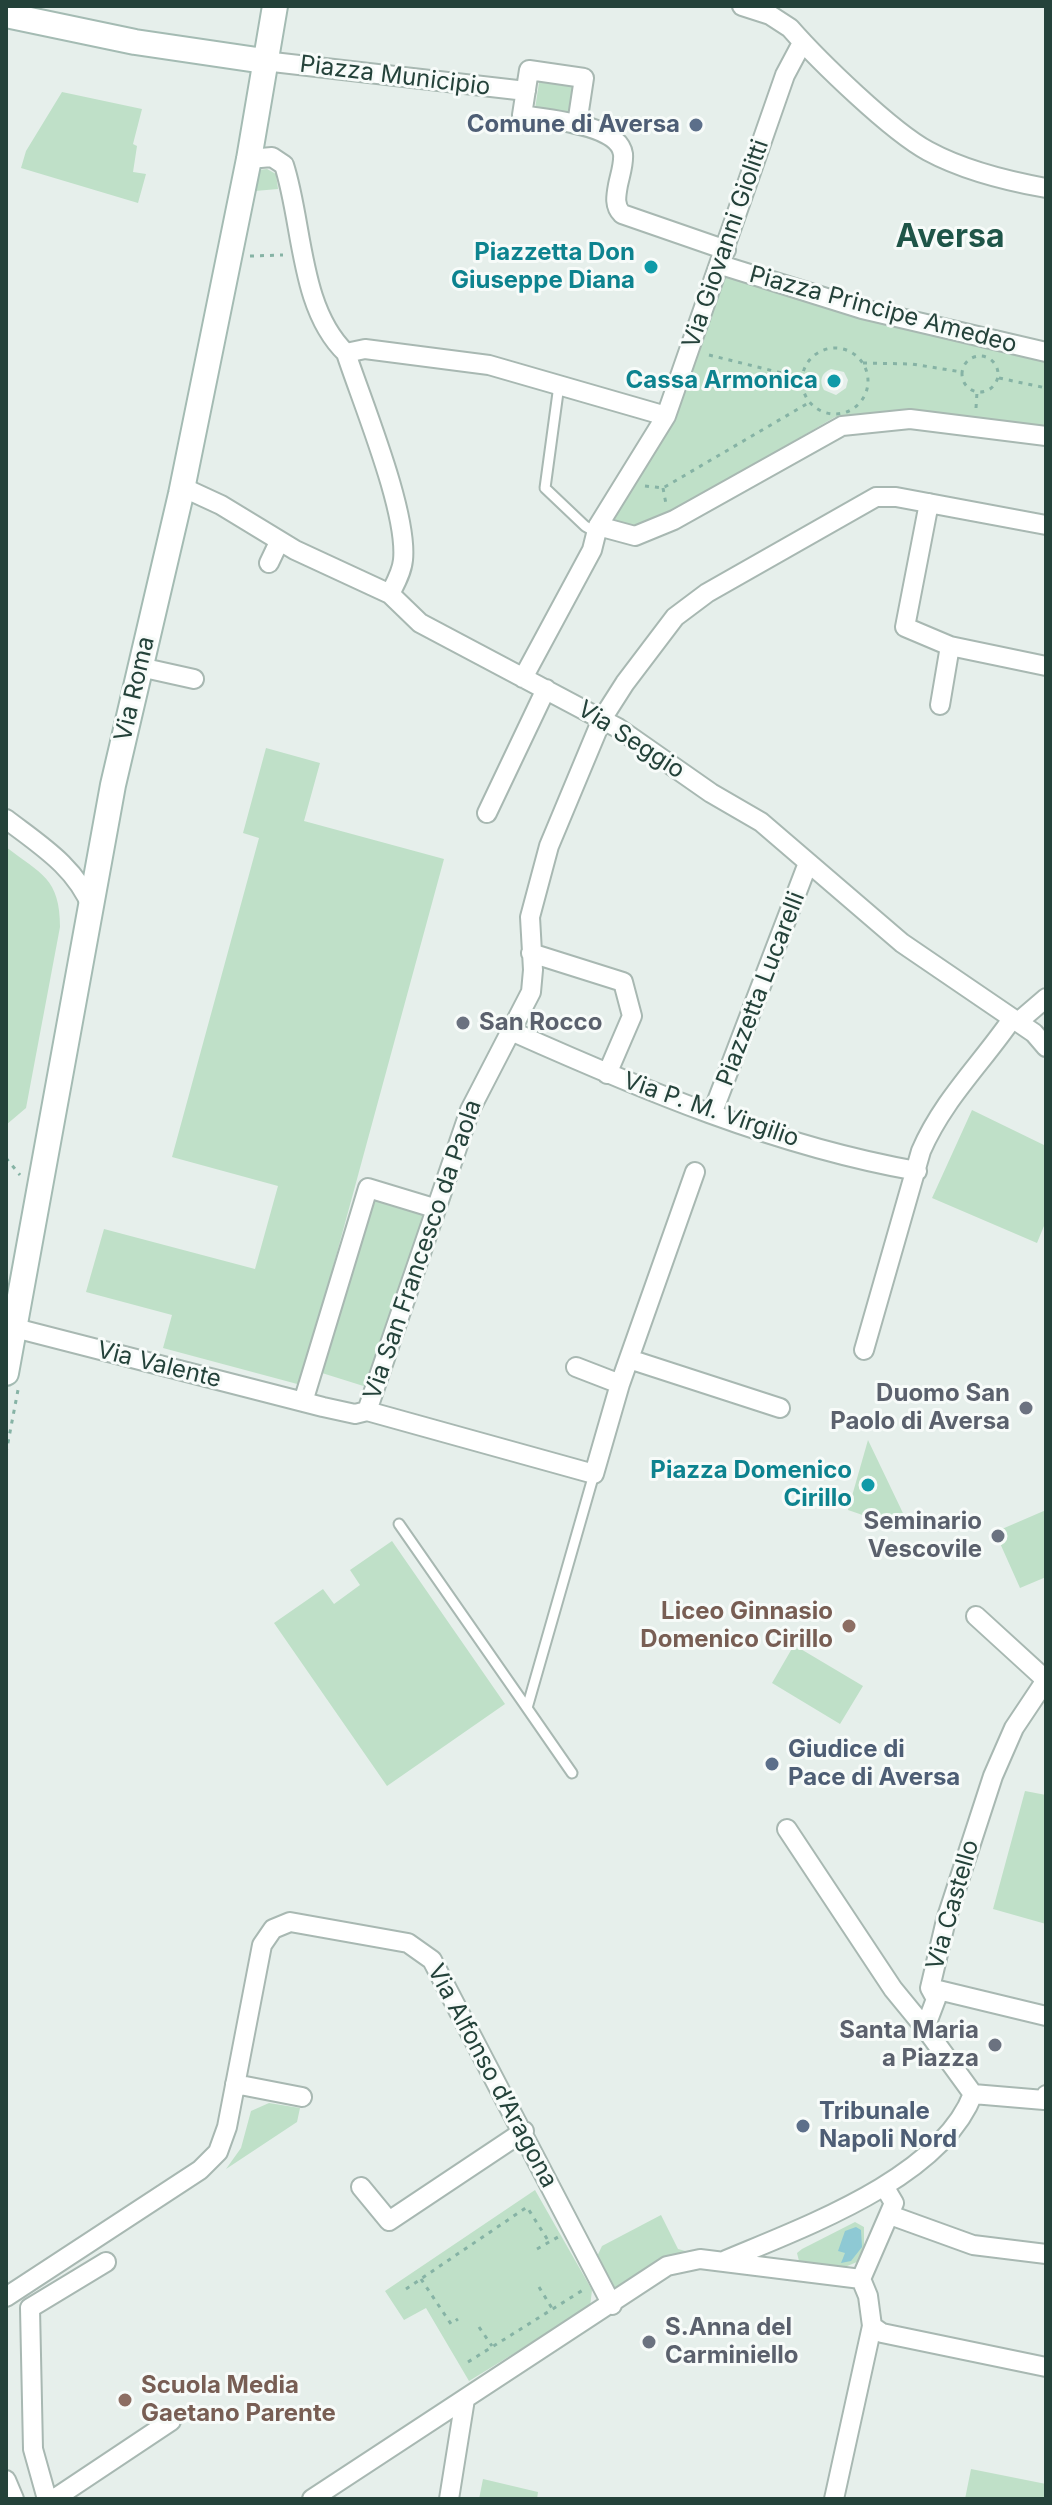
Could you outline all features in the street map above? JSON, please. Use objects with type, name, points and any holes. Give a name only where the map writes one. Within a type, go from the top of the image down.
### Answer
[{"type":"street","name":"Via Roma","points":[[6,1373],[113,785],[182,487],[249,159],[275,6]]},
{"type":"street","points":[[742,6],[770,15],[925,150],[947,161],[1046,188]]},
{"type":"street","points":[[16,13],[135,42],[264,61]]},
{"type":"street","name":"Via Giovanni Giolitti","points":[[523,678],[592,550],[598,526],[666,416],[785,75],[802,43]]},
{"type":"street","name":"Piazza Municipio","points":[[264,61],[526,91]]},
{"type":"street","name":"Piazza Municipio","points":[[577,124],[584,78],[529,70],[522,115],[577,124],[605,133],[619,142],[623,153],[615,199],[618,210],[627,217],[723,258]]},
{"type":"street","points":[[249,159],[272,157],[284,165],[302,255],[333,341],[355,351],[489,365],[666,416]]},
{"type":"street","name":"Piazza Principe Amedeo","points":[[723,258],[862,309],[1046,352]]},
{"type":"street","points":[[355,351],[402,537],[403,560],[390,594]]},
{"type":"street","points":[[598,526],[635,536],[645,532],[674,520],[842,426],[910,419],[1046,436]]},
{"type":"street","name":"Via Seggio","points":[[182,487],[221,505],[279,542],[390,594],[420,623],[602,719],[761,822],[902,943],[1015,1020],[1046,1047]]},
{"type":"street","name":"Via San Francesco da Paola","points":[[303,1402],[355,1414],[367,1411],[375,1395],[434,1208],[470,1110],[531,992],[530,917],[549,846],[602,719],[661,632],[707,593],[876,497],[929,503],[1046,525]]},
{"type":"street","points":[[929,503],[905,627],[950,646],[1046,666]]},
{"type":"street","points":[[269,563],[279,542]]},
{"type":"street","points":[[940,705],[950,646]]},
{"type":"street","points":[[140,667],[194,679]]},
{"type":"street","points":[[487,813],[546,689]]},
{"type":"street","points":[[6,819],[57,858],[85,889],[92,908]]},
{"type":"street","points":[[6,833],[51,867],[71,874]]},
{"type":"street","name":"Piazzetta Lucarelli","points":[[712,1114],[808,863]]},
{"type":"street","points":[[531,953],[623,982],[632,1016],[607,1074]]},
{"type":"street","points":[[864,1350],[932,1127],[956,1088],[1015,1020],[1046,998]]},
{"type":"street","name":"Via P. M. Virgilio","points":[[511,1031],[607,1074],[712,1114],[834,1152],[917,1171]]},
{"type":"street","points":[[367,1411],[594,1474],[620,1384],[695,1172]]},
{"type":"street","points":[[303,1402],[368,1188],[434,1208]]},
{"type":"street","name":"Via Valente","points":[[15,1328],[303,1402]]},
{"type":"street","points":[[629,1359],[780,1408]]},
{"type":"street","points":[[576,1367],[620,1384]]},
{"type":"street","points":[[976,1616],[1046,1680]]},
{"type":"street","name":"Via Castello","points":[[925,2028],[936,1999],[930,1988],[946,1920],[993,1776],[1014,1728],[1046,1680]]},
{"type":"street","points":[[787,1829],[893,1989],[973,2094]]},
{"type":"street","name":"Via Alfonso d’Aragona","points":[[6,2297],[211,2160],[223,2140],[262,1945],[267,1935],[281,1924],[304,1923],[408,1943],[432,1960],[524,2131],[612,2305]]},
{"type":"street","points":[[930,1988],[1046,2016]]},
{"type":"street","points":[[235,2084],[302,2097]]},
{"type":"street","points":[[973,2094],[1045,2099]]},
{"type":"street","points":[[724,2261],[786,2235],[884,2186],[943,2142],[966,2111],[973,2094]]},
{"type":"street","points":[[361,2187],[365,2210],[389,2221],[524,2131]]},
{"type":"street","points":[[834,2499],[872,2326],[868,2296],[861,2279],[894,2203],[884,2186]]},
{"type":"street","points":[[890,2215],[973,2245],[1046,2254]]},
{"type":"street","points":[[312,2499],[612,2305],[667,2266],[700,2259],[861,2279]]},
{"type":"street","points":[[47,2499],[33,2449],[30,2308],[106,2262]]},
{"type":"street","points":[[872,2326],[914,2342],[1046,2367]]},
{"type":"street","points":[[449,2499],[465,2399]]},
{"type":"street","points":[[54,2499],[171,2421]]},
{"type":"street","points":[[6,2480],[14,2499]]},
{"type":"lane","points":[[559,385],[545,488],[585,526],[592,530],[598,526]]},
{"type":"lane","points":[[527,1708],[594,1474]]},
{"type":"lane","points":[[399,1524],[572,1773]]},
{"type":"path","points":[[229,256],[302,255]]},
{"type":"path","points":[[827,348],[848,350],[863,363],[869,384],[859,404],[850,411],[829,413],[810,402],[802,378],[810,359],[827,348]]},
{"type":"path","points":[[690,349],[802,378]]},
{"type":"path","points":[[982,356],[994,364],[998,378],[992,388],[977,392],[965,385],[962,372],[968,360],[982,356]]},
{"type":"path","points":[[863,363],[912,364],[962,372]]},
{"type":"path","points":[[998,378],[1046,388]]},
{"type":"path","points":[[625,483],[663,488],[810,402]]},
{"type":"path","points":[[6,1158],[22,1177]]},
{"type":"path","points":[[406,2289],[527,2207],[549,2242]]},
{"type":"path","points":[[550,2226],[563,2250]]},
{"type":"path","points":[[421,2279],[451,2324],[458,2319]]},
{"type":"path","points":[[539,2287],[553,2310]]},
{"type":"path","points":[[468,2362],[584,2289]]},
{"type":"path","points":[[479,2327],[492,2346]]},
{"type":"green space","points":[[540,76],[575,81],[570,114],[535,109]]},
{"type":"green space","points":[[62,92],[142,109],[133,144],[137,146],[133,172],[146,174],[138,203],[21,168],[26,151]]},
{"type":"green space","points":[[267,169],[276,174],[278,189],[255,191],[259,170]]},
{"type":"green space","points":[[722,269],[1046,355],[1046,429],[890,414],[835,417],[657,521],[629,528],[610,520]],"holes":[[[831,369],[844,372],[848,380],[846,388],[836,395],[824,390],[821,380],[825,373]]]},
{"type":"green space","points":[[266,748],[320,763],[304,821],[444,859],[301,1385],[163,1348],[172,1315],[86,1292],[104,1229],[255,1269],[278,1186],[172,1157],[259,838],[243,833]]},
{"type":"green space","points":[[6,847],[38,871],[52,887],[60,927],[26,1108],[6,1125]]},
{"type":"green space","points":[[972,1110],[1046,1146],[1046,1221],[1037,1243],[932,1198]]},
{"type":"green space","points":[[375,1198],[426,1214],[373,1389],[322,1373]]},
{"type":"green space","points":[[868,1440],[912,1532],[848,1510]]},
{"type":"green space","points":[[1046,1510],[1046,1577],[1020,1588],[995,1532]]},
{"type":"green space","points":[[392,1541],[505,1704],[387,1786],[274,1623],[323,1589],[334,1604],[360,1585],[350,1570]]},
{"type":"green space","points":[[794,1645],[863,1686],[840,1724],[772,1683]]},
{"type":"green space","points":[[1025,1791],[1046,1795],[1046,1924],[993,1909]]},
{"type":"green space","points":[[269,2103],[300,2108],[297,2122],[226,2169],[241,2148],[251,2111]]},
{"type":"green space","points":[[535,2190],[592,2290],[590,2307],[469,2381],[426,2308],[404,2320],[385,2291]]},
{"type":"green space","points":[[661,2215],[678,2249],[693,2253],[618,2297],[594,2263],[602,2246]]},
{"type":"green space","points":[[855,2222],[864,2227],[864,2249],[857,2262],[840,2269],[799,2261],[797,2253],[802,2249]]},
{"type":"green space","points":[[971,2469],[1046,2484],[1046,2499],[965,2499]]},
{"type":"green space","points":[[483,2479],[538,2492],[537,2499],[479,2499]]},
{"type":"water","points":[[856,2227],[861,2230],[862,2247],[851,2261],[841,2263],[845,2253],[838,2251],[845,2231]]},
{"type":"place","name":"Comune di Aversa","points":[[696,125]]},
{"type":"place","name":"Piazzetta Don Giuseppe Diana","points":[[651,267]]},
{"type":"place","name":"Cassa Armonica","points":[[834,381]]},
{"type":"place","name":"San Rocco","points":[[463,1023]]},
{"type":"place","name":"Duomo San Paolo di Aversa","points":[[1026,1408]]},
{"type":"place","name":"Piazza Domenico Cirillo","points":[[868,1485]]},
{"type":"place","name":"Seminario Vescovile","points":[[998,1536]]},
{"type":"place","name":"Liceo Ginnasio Domenico Cirillo","points":[[849,1626]]},
{"type":"place","name":"Giudice di Pace di Aversa","points":[[772,1764]]},
{"type":"place","name":"Santa Maria a Piazza","points":[[995,2045]]},
{"type":"place","name":"Tribunale Napoli Nord","points":[[803,2126]]},
{"type":"place","name":"S.Anna del Carminiello","points":[[649,2342]]},
{"type":"place","name":"Scuola Media Gaetano Parente","points":[[125,2400]]},
{"type":"district","name":"Aversa","points":[[950,237]]}]
